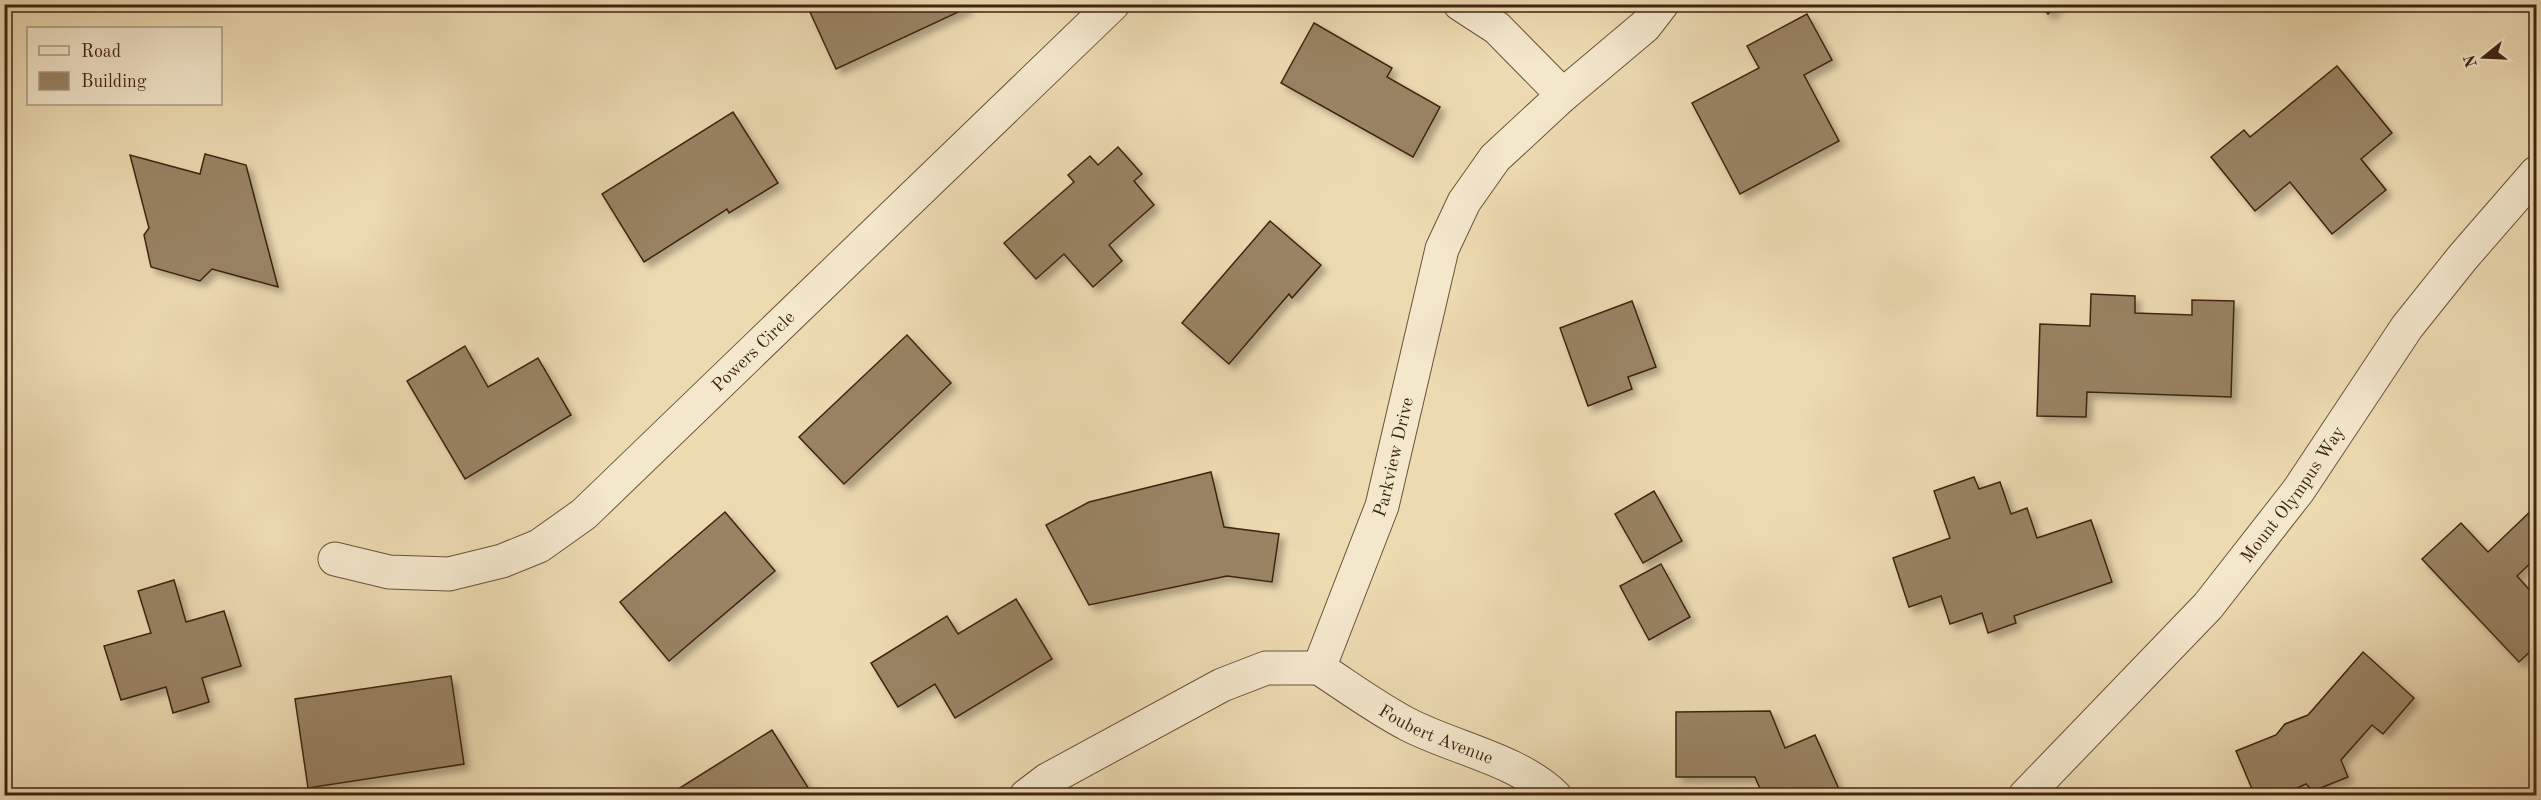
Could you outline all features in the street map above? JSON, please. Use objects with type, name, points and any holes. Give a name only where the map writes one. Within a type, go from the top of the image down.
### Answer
[{"type":"street","name":"Powers Circle","points":[[335,559],[389,572],[449,574],[502,561],[539,546],[584,514],[1113,4]]},
{"type":"street","points":[[1460,4],[1497,28],[1563,95]]},
{"type":"street","name":"Parkview Drive","points":[[1319,668],[1382,506],[1442,249],[1464,202],[1495,158],[1563,95],[1645,26],[1662,4]]},
{"type":"street","name":"Mount Olympus Way","points":[[2025,795],[2045,778],[2216,597],[2298,491],[2407,327],[2449,274],[2536,173]]},
{"type":"street","points":[[1026,795],[1047,780],[1222,685],[1266,668],[1319,668]]},
{"type":"street","name":"Foubert Avenue","points":[[1319,668],[1409,725],[1484,755],[1544,785],[1555,795]]},
{"type":"building","points":[[826,4],[965,4],[967,8],[836,69],[810,12]]},
{"type":"building","points":[[2040,4],[2059,4],[2048,14]]},
{"type":"building","points":[[1807,14],[1832,60],[1804,75],[1839,141],[1740,194],[1692,103],[1759,68],[1747,46]]},
{"type":"building","points":[[1314,23],[1392,68],[1387,77],[1440,107],[1413,157],[1281,83]]},
{"type":"building","points":[[2337,66],[2392,133],[2361,159],[2386,190],[2332,234],[2290,182],[2255,211],[2211,157],[2244,130],[2250,137]]},
{"type":"building","points":[[733,112],[778,183],[729,213],[727,209],[644,262],[602,194]]},
{"type":"building","points":[[1118,147],[1142,174],[1134,181],[1154,205],[1109,245],[1122,261],[1093,287],[1064,254],[1036,279],[1004,243],[1074,182],[1068,175],[1090,156],[1098,165]]},
{"type":"building","points":[[205,154],[246,165],[278,287],[212,269],[200,281],[151,267],[144,235],[149,228],[130,155],[200,174]]},
{"type":"building","points":[[1270,221],[1321,265],[1292,298],[1289,294],[1229,364],[1182,323]]},
{"type":"building","points":[[2091,294],[2135,296],[2135,313],[2192,315],[2192,300],[2234,301],[2231,397],[2087,392],[2086,417],[2037,416],[2040,324],[2090,326]]},
{"type":"building","points":[[1632,301],[1656,367],[1628,377],[1632,389],[1588,406],[1560,328]]},
{"type":"building","points":[[907,335],[951,383],[844,484],[799,437]]},
{"type":"building","points":[[465,346],[488,387],[538,358],[571,415],[465,479],[407,381]]},
{"type":"building","points":[[1211,472],[1224,527],[1279,534],[1272,582],[1227,576],[1089,605],[1046,525],[1089,502]]},
{"type":"building","points":[[1974,477],[1979,489],[2000,482],[2011,514],[2027,508],[2037,538],[2091,520],[2112,582],[2014,616],[2016,623],[1988,633],[1982,613],[1950,624],[1941,596],[1909,607],[1893,558],[1950,538],[1934,491]]},
{"type":"building","points":[[1654,491],[1682,541],[1643,563],[1615,514]]},
{"type":"building","points":[[2536,506],[2536,558],[2517,576],[2536,597],[2536,646],[2519,662],[2422,559],[2461,523],[2488,552]]},
{"type":"building","points":[[725,512],[775,571],[669,661],[620,602]]},
{"type":"building","points":[[1661,564],[1690,617],[1649,640],[1620,586]]},
{"type":"building","points":[[174,580],[186,622],[224,611],[241,666],[202,678],[209,702],[173,713],[166,687],[121,700],[104,646],[151,633],[138,591]]},
{"type":"building","points":[[1016,599],[1052,659],[955,718],[935,684],[898,707],[871,663],[947,616],[958,634]]},
{"type":"building","points":[[2363,652],[2414,698],[2383,734],[2372,725],[2341,760],[2348,777],[2313,791],[2306,784],[2279,796],[2255,796],[2236,751],[2276,735],[2285,724],[2308,715]]},
{"type":"building","points":[[451,676],[464,764],[308,788],[295,699]]},
{"type":"building","points":[[1770,711],[1785,748],[1815,735],[1842,796],[1763,796],[1755,777],[1676,777],[1676,712]]},
{"type":"building","points":[[772,730],[812,794],[667,796]]}]
